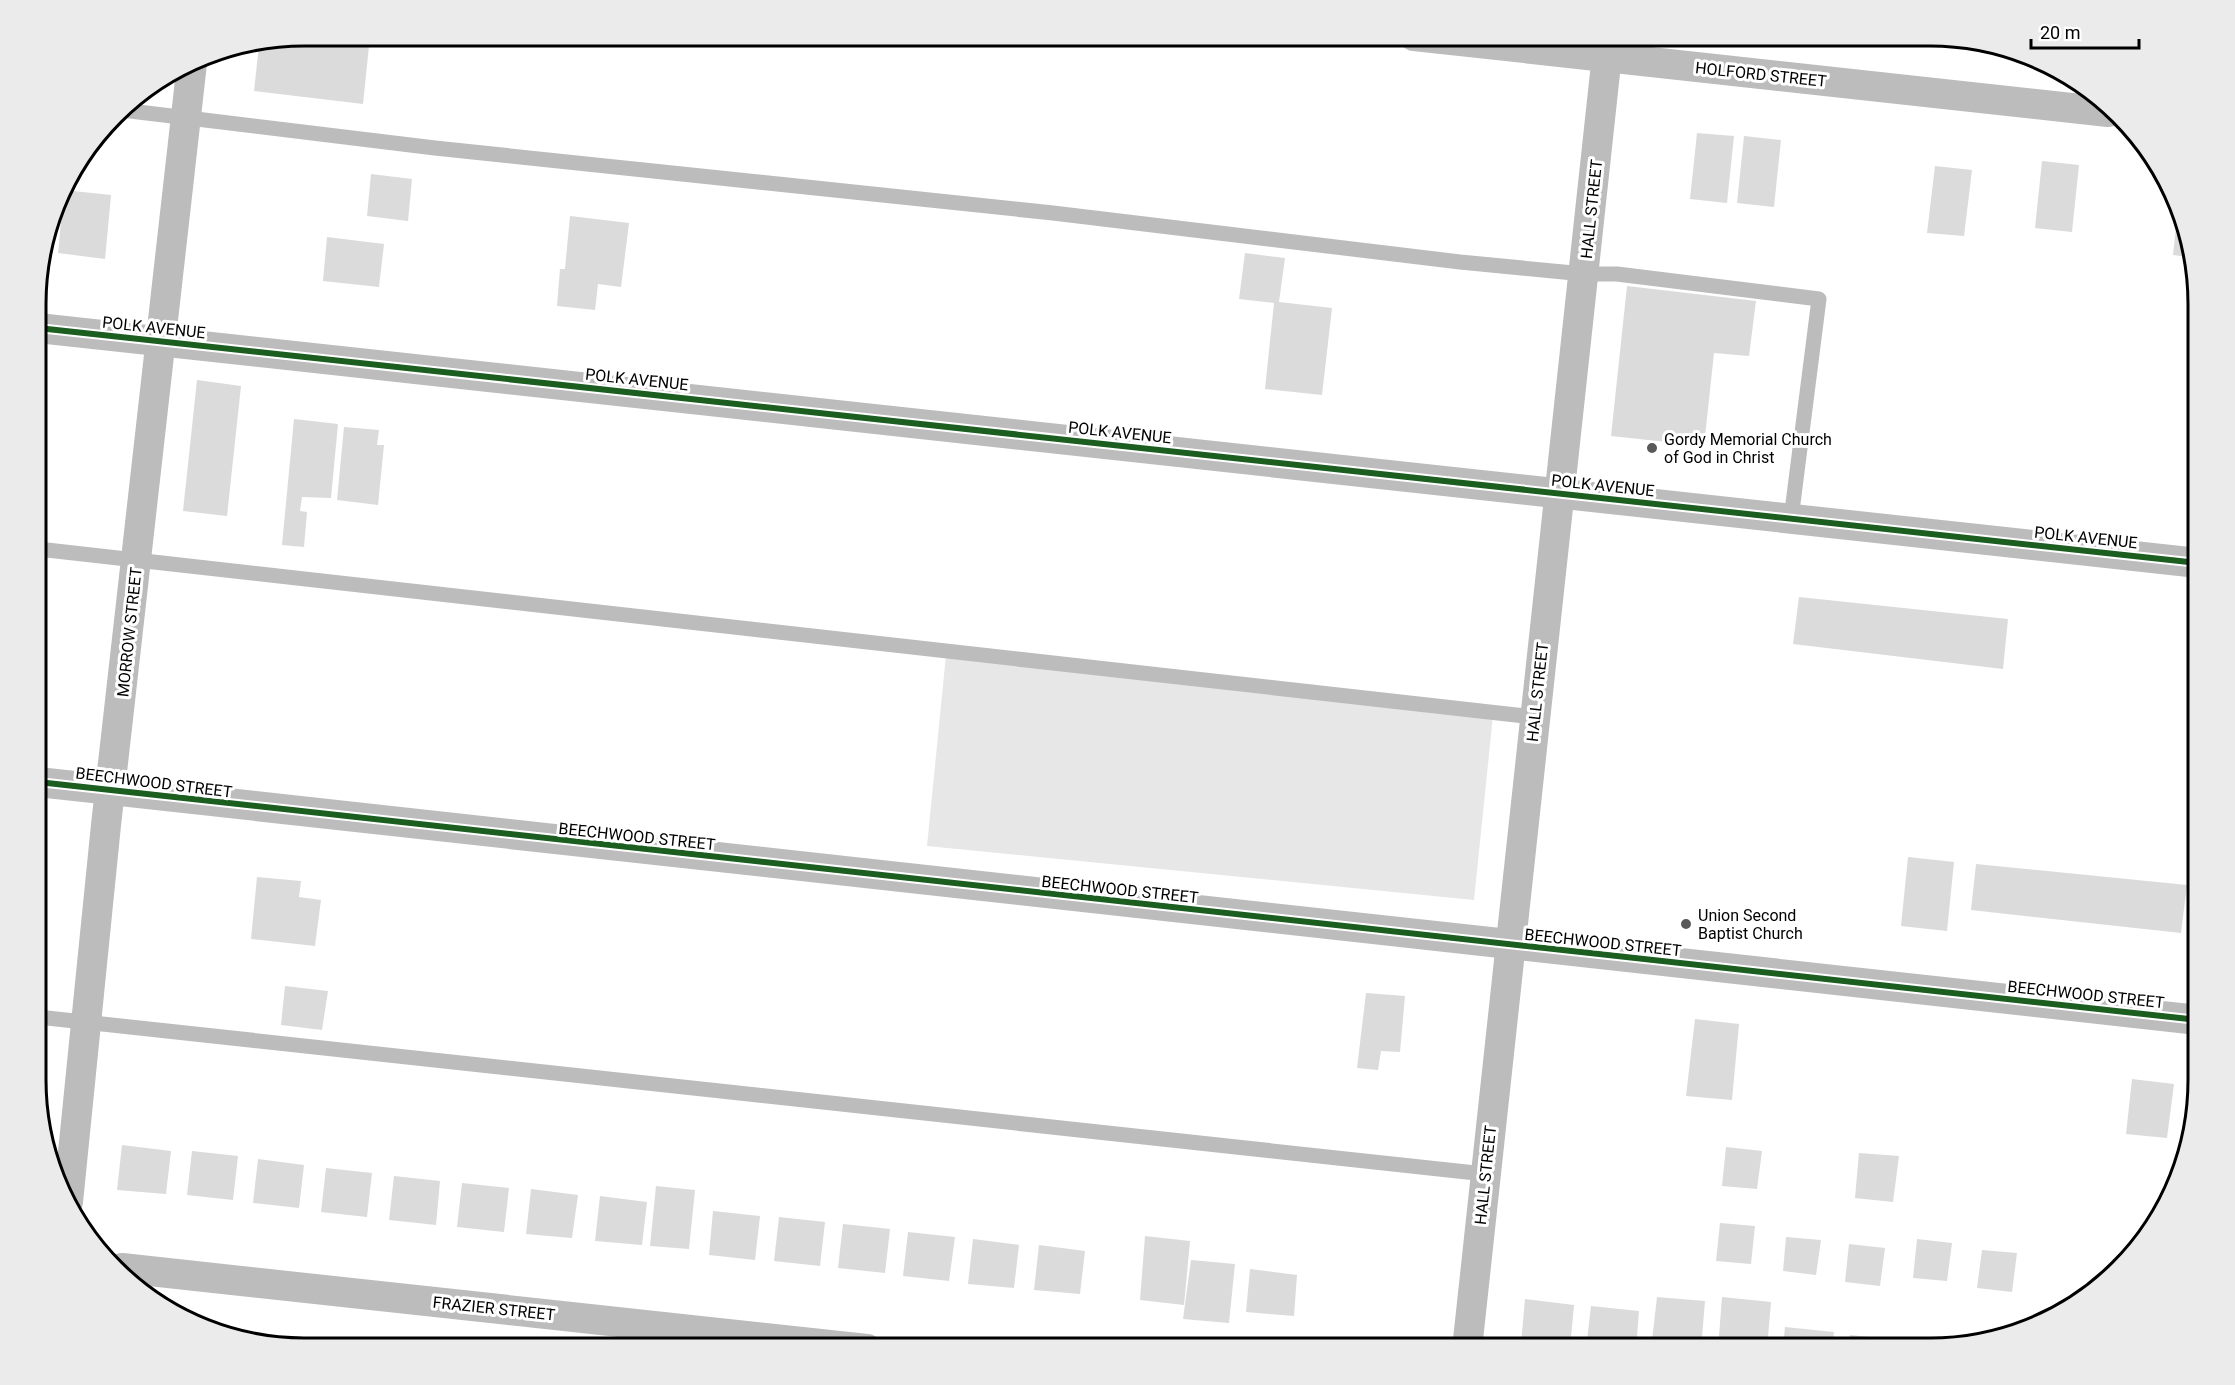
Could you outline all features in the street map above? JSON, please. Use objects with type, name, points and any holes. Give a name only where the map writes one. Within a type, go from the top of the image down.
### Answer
[{"type":"street","name":"HOLFORD STREET","points":[[1590,46],[2100,111]]},
{"type":"street","name":"HALL STREET","points":[[1468,1338],[1608,47]]},
{"type":"street","name":"MORROW STREET","points":[[70,1187],[110,790],[191,73]]},
{"type":"street","name":"POLK AVENUE","points":[[46,329],[2188,562]]},
{"type":"street","name":"BEECHWOOD STREET","points":[[46,784],[2188,1019]]},
{"type":"street","name":"FRAZIER STREET","points":[[129,1269],[766,1338]]},
{"type":"lane","points":[[135,111],[435,148],[1053,213],[1460,262],[1584,274],[1617,274],[1819,299],[1791,519]]},
{"type":"lane","points":[[46,550],[1534,717]]},
{"type":"lane","points":[[46,1018],[1485,1174]]},
{"type":"shaded area","points":[[946,655],[1494,706],[1474,900],[927,846]]},
{"type":"building","points":[[305,46],[369,46],[363,104],[254,91],[258,50]]},
{"type":"building","points":[[1697,133],[1734,136],[1727,203],[1690,199]]},
{"type":"building","points":[[1744,136],[1781,140],[1774,207],[1737,203]]},
{"type":"building","points":[[2042,161],[2079,165],[2072,232],[2035,228]]},
{"type":"building","points":[[1935,166],[1972,170],[1964,236],[1927,233]]},
{"type":"building","points":[[371,174],[412,179],[408,221],[367,216]]},
{"type":"building","points":[[73,191],[111,195],[105,259],[58,253],[61,219]]},
{"type":"building","points":[[570,216],[629,223],[621,287],[598,284],[595,310],[557,306],[560,269],[565,269]]},
{"type":"building","points":[[2176,226],[2184,256],[2173,255]]},
{"type":"building","points":[[327,237],[384,244],[379,287],[323,281]]},
{"type":"building","points":[[1245,253],[1285,258],[1279,302],[1332,308],[1322,395],[1265,389],[1274,303],[1239,299]]},
{"type":"building","points":[[1627,286],[1756,301],[1749,356],[1714,353],[1704,446],[1611,436]]},
{"type":"building","points":[[197,380],[241,386],[227,516],[183,511]]},
{"type":"building","points":[[294,419],[338,424],[331,498],[302,497],[300,511],[307,512],[304,547],[282,545]]},
{"type":"building","points":[[344,427],[379,430],[377,445],[384,445],[378,505],[337,500]]},
{"type":"building","points":[[1799,597],[2008,619],[2003,669],[1793,644]]},
{"type":"building","points":[[1908,857],[1954,862],[1947,931],[1901,926]]},
{"type":"building","points":[[1976,864],[2187,885],[2181,933],[1971,910]]},
{"type":"building","points":[[257,877],[301,881],[299,897],[321,900],[315,946],[251,939]]},
{"type":"building","points":[[285,986],[328,991],[322,1030],[281,1025]]},
{"type":"building","points":[[1366,993],[1405,996],[1400,1052],[1381,1051],[1378,1070],[1357,1068]]},
{"type":"building","points":[[1695,1019],[1739,1024],[1732,1100],[1686,1096]]},
{"type":"building","points":[[2132,1079],[2174,1084],[2167,1138],[2126,1134]]},
{"type":"building","points":[[122,1145],[171,1151],[166,1194],[117,1190]]},
{"type":"building","points":[[1726,1147],[1762,1151],[1757,1189],[1722,1186]]},
{"type":"building","points":[[192,1151],[238,1156],[233,1200],[187,1195]]},
{"type":"building","points":[[1859,1153],[1899,1156],[1893,1202],[1855,1198]]},
{"type":"building","points":[[258,1159],[304,1165],[299,1208],[253,1203]]},
{"type":"building","points":[[326,1168],[372,1173],[367,1217],[321,1212]]},
{"type":"building","points":[[394,1176],[440,1181],[436,1225],[389,1220]]},
{"type":"building","points":[[462,1183],[509,1188],[504,1232],[457,1227]]},
{"type":"building","points":[[656,1186],[695,1190],[689,1249],[650,1246]]},
{"type":"building","points":[[531,1189],[578,1195],[572,1238],[526,1234]]},
{"type":"building","points":[[600,1196],[647,1202],[642,1245],[595,1241]]},
{"type":"building","points":[[713,1211],[760,1216],[755,1260],[709,1255]]},
{"type":"building","points":[[779,1217],[825,1222],[820,1266],[774,1261]]},
{"type":"building","points":[[1720,1223],[1755,1226],[1751,1264],[1716,1261]]},
{"type":"building","points":[[843,1224],[890,1229],[885,1273],[838,1268]]},
{"type":"building","points":[[908,1232],[955,1237],[949,1281],[903,1276]]},
{"type":"building","points":[[1145,1236],[1190,1241],[1184,1305],[1140,1300]]},
{"type":"building","points":[[1786,1237],[1821,1240],[1816,1275],[1783,1271]]},
{"type":"building","points":[[973,1239],[1019,1245],[1014,1288],[968,1284]]},
{"type":"building","points":[[1917,1239],[1952,1243],[1947,1281],[1913,1278]]},
{"type":"building","points":[[1849,1244],[1885,1248],[1880,1286],[1845,1282]]},
{"type":"building","points":[[1039,1245],[1085,1251],[1080,1294],[1034,1290]]},
{"type":"building","points":[[1982,1250],[2017,1253],[2012,1292],[1977,1288]]},
{"type":"building","points":[[1191,1260],[1235,1264],[1229,1323],[1183,1319]]},
{"type":"building","points":[[1250,1269],[1297,1275],[1294,1316],[1246,1312]]},
{"type":"building","points":[[1657,1297],[1705,1301],[1702,1338],[1652,1338]]},
{"type":"building","points":[[1722,1297],[1771,1302],[1768,1338],[1719,1338]]},
{"type":"building","points":[[1525,1299],[1574,1305],[1571,1338],[1522,1338]]},
{"type":"building","points":[[1591,1306],[1639,1311],[1637,1338],[1587,1338]]},
{"type":"building","points":[[1785,1327],[1834,1332],[1833,1338],[1784,1338]]},
{"type":"building","points":[[1850,1335],[1879,1338],[1850,1338]]},
{"type":"cycle path","points":[[46,329],[2188,562]]},
{"type":"cycle path","points":[[46,783],[2188,1019]]},
{"type":"place","name":"Gordy Memorial Church of God in Christ","points":[[1652,448]]},
{"type":"place","name":"Union Second Baptist Church","points":[[1686,924]]}]
